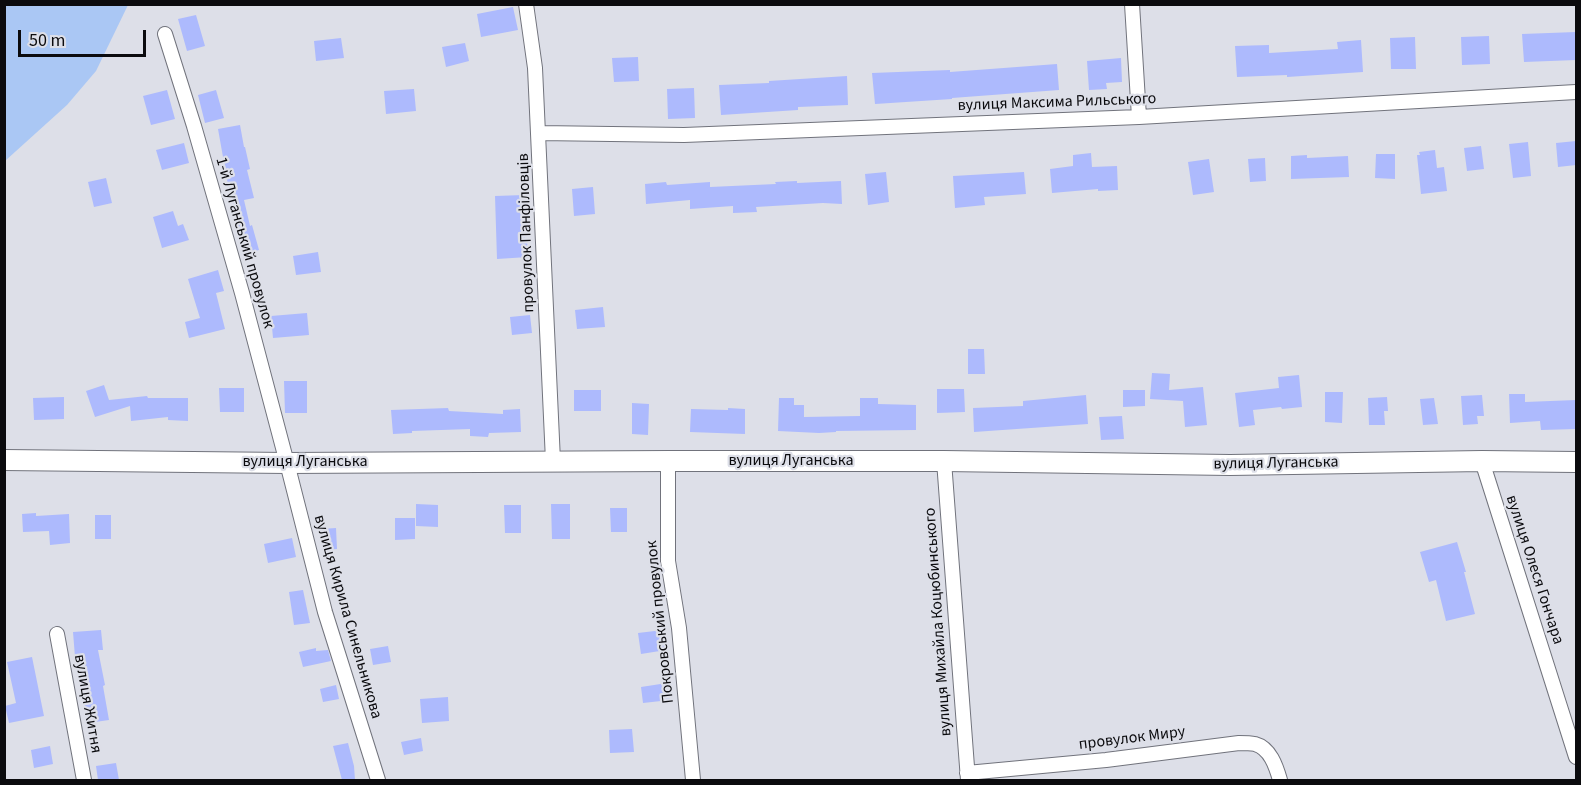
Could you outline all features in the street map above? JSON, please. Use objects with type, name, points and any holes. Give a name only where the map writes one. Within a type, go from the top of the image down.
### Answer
[{"type":"main road","name":"вулиця Луганська","points":[[4,460],[287,463],[944,461],[1230,465],[1482,461],[1576,462]]},
{"type":"street","name":"провулок Панфіловців","points":[[526,4],[535,68],[539,133],[553,461]]},
{"type":"street","points":[[1132,4],[1138,117]]},
{"type":"street","name":"1-й Луганський провулок","points":[[165,34],[207,171],[287,463]]},
{"type":"street","name":"вулиця Максима Рильського","points":[[539,133],[684,135],[1138,117],[1576,92]]},
{"type":"street","name":"Покровський провулок","points":[[668,461],[668,561],[679,628],[693,780]]},
{"type":"street","name":"вулиця Михайла Коцюбинського","points":[[944,461],[967,777]]},
{"type":"street","name":"вулиця Олеся Гончара","points":[[1482,461],[1576,757]]},
{"type":"street","name":"вулиця Кирила Синельникова","points":[[287,463],[325,612],[378,780]]},
{"type":"street","name":"вулиця Житня","points":[[57,634],[84,780]]},
{"type":"street","name":"провулок Миру","points":[[967,777],[1239,742],[1256,744],[1268,752],[1280,780]]},
{"type":"water","points":[[5,4],[128,5],[96,71],[67,105],[5,161]]},
{"type":"building","points":[[513,7],[518,30],[481,37],[477,14]]},
{"type":"building","points":[[196,15],[205,46],[187,51],[178,19]]},
{"type":"building","points":[[1576,32],[1576,60],[1524,62],[1522,34]]},
{"type":"building","points":[[1489,36],[1490,64],[1462,65],[1461,37]]},
{"type":"building","points":[[1415,37],[1416,69],[1391,69],[1390,38]]},
{"type":"building","points":[[341,38],[344,58],[316,61],[314,41]]},
{"type":"building","points":[[1361,40],[1363,72],[1287,77],[1287,75],[1237,77],[1235,46],[1269,45],[1269,53],[1338,49],[1337,42]]},
{"type":"building","points":[[465,43],[469,61],[446,67],[442,47]]},
{"type":"building","points":[[638,57],[639,81],[614,82],[612,58]]},
{"type":"building","points":[[1121,58],[1122,82],[1106,83],[1107,89],[1089,90],[1087,61]]},
{"type":"building","points":[[1057,64],[1059,90],[875,104],[872,73],[950,70],[950,72]]},
{"type":"building","points":[[847,76],[848,105],[798,107],[798,110],[721,115],[719,85]]},
{"type":"building","points":[[694,88],[695,118],[668,119],[667,89]]},
{"type":"building","points":[[414,89],[416,111],[386,114],[384,91]]},
{"type":"building","points":[[167,90],[175,119],[151,125],[143,96]]},
{"type":"building","points":[[216,90],[224,118],[205,123],[198,95]]},
{"type":"building","points":[[240,125],[254,198],[244,200],[259,250],[244,254],[227,185],[218,129]]},
{"type":"building","points":[[1576,141],[1576,165],[1558,167],[1556,143]]},
{"type":"building","points":[[1528,142],[1531,176],[1513,178],[1509,144]]},
{"type":"building","points":[[184,143],[189,163],[162,170],[156,150]]},
{"type":"building","points":[[1481,146],[1484,169],[1467,171],[1464,148]]},
{"type":"building","points":[[1435,150],[1437,168],[1444,167],[1447,191],[1421,194],[1417,155],[1420,155],[1419,152]]},
{"type":"building","points":[[1091,153],[1092,167],[1117,166],[1118,190],[1098,191],[1098,189],[1052,193],[1050,169],[1073,166],[1073,155]]},
{"type":"building","points":[[1376,154],[1395,154],[1395,179],[1375,178]]},
{"type":"building","points":[[1307,155],[1307,158],[1348,156],[1349,177],[1291,179],[1291,156]]},
{"type":"building","points":[[1265,158],[1266,181],[1250,182],[1248,159]]},
{"type":"building","points":[[1209,159],[1214,192],[1193,195],[1188,162]]},
{"type":"building","points":[[886,172],[889,202],[868,205],[865,174]]},
{"type":"building","points":[[1024,172],[1026,194],[984,197],[985,205],[955,208],[953,176]]},
{"type":"building","points":[[106,178],[112,203],[94,207],[88,182]]},
{"type":"building","points":[[797,181],[797,183],[841,181],[842,204],[756,207],[757,212],[733,213],[733,206],[690,209],[690,200],[646,204],[645,184],[710,182],[710,187]]},
{"type":"building","points":[[593,187],[595,214],[574,216],[572,189]]},
{"type":"building","points":[[524,195],[525,239],[527,239],[528,257],[497,259],[495,196]]},
{"type":"building","points":[[173,211],[178,226],[183,224],[189,240],[162,248],[153,217]]},
{"type":"building","points":[[318,252],[321,272],[296,275],[293,256]]},
{"type":"building","points":[[218,270],[224,291],[216,293],[225,329],[189,338],[185,322],[200,318],[188,279]]},
{"type":"building","points":[[603,307],[605,327],[577,329],[575,310]]},
{"type":"building","points":[[307,313],[309,335],[273,338],[271,316]]},
{"type":"building","points":[[530,315],[532,333],[512,335],[510,317]]},
{"type":"building","points":[[968,349],[984,349],[985,374],[968,374]]},
{"type":"building","points":[[1152,373],[1170,374],[1169,390],[1203,387],[1207,425],[1185,427],[1183,401],[1150,399]]},
{"type":"building","points":[[1299,375],[1302,407],[1253,410],[1255,425],[1239,427],[1235,393],[1279,388],[1278,377]]},
{"type":"building","points":[[284,381],[307,381],[307,413],[285,413]]},
{"type":"building","points":[[104,385],[109,400],[147,396],[148,398],[188,398],[188,421],[168,420],[168,417],[131,421],[130,406],[95,417],[86,391]]},
{"type":"building","points":[[219,388],[244,388],[244,412],[220,412]]},
{"type":"building","points":[[937,389],[964,389],[965,412],[937,413]]},
{"type":"building","points":[[574,390],[601,390],[601,411],[574,411]]},
{"type":"building","points":[[1123,390],[1145,390],[1145,406],[1123,407]]},
{"type":"building","points":[[1325,392],[1343,392],[1342,423],[1325,422]]},
{"type":"building","points":[[1509,394],[1525,394],[1525,402],[1576,400],[1576,429],[1541,430],[1540,421],[1510,423]]},
{"type":"building","points":[[1086,395],[1088,424],[974,432],[973,408],[1023,406],[1023,401]]},
{"type":"building","points":[[1482,395],[1484,416],[1477,416],[1478,424],[1463,425],[1461,396]]},
{"type":"building","points":[[64,397],[64,419],[34,420],[33,398]]},
{"type":"building","points":[[1387,397],[1388,411],[1384,411],[1385,425],[1369,425],[1368,398]]},
{"type":"building","points":[[779,398],[794,398],[794,405],[804,405],[804,417],[860,416],[860,398],[878,398],[878,404],[916,405],[916,430],[819,433],[778,431]]},
{"type":"building","points":[[1434,398],[1438,424],[1423,425],[1420,399]]},
{"type":"building","points":[[632,403],[649,404],[648,435],[632,434]]},
{"type":"building","points":[[448,408],[449,411],[503,414],[503,410],[520,409],[521,432],[489,433],[488,437],[470,436],[470,429],[393,434],[391,410]]},
{"type":"building","points":[[728,408],[745,409],[745,434],[690,432],[691,409],[728,410]]},
{"type":"building","points":[[1122,416],[1124,439],[1101,440],[1099,417]]},
{"type":"building","points":[[416,504],[438,505],[438,527],[416,526]]},
{"type":"building","points":[[551,504],[570,504],[570,539],[552,539]]},
{"type":"building","points":[[504,505],[521,505],[521,533],[505,533]]},
{"type":"building","points":[[610,508],[627,508],[627,532],[611,532]]},
{"type":"building","points":[[36,513],[36,516],[69,514],[70,543],[50,545],[49,531],[23,532],[22,514]]},
{"type":"building","points":[[95,515],[111,515],[111,539],[95,539]]},
{"type":"building","points":[[395,518],[415,518],[415,539],[395,540]]},
{"type":"building","points":[[336,528],[337,549],[322,550],[321,529]]},
{"type":"building","points":[[292,538],[296,557],[268,563],[264,544]]},
{"type":"building","points":[[1457,542],[1475,614],[1446,621],[1436,580],[1429,582],[1420,552]]},
{"type":"building","points":[[303,590],[310,623],[294,625],[289,592]]},
{"type":"building","points":[[101,630],[103,650],[98,650],[109,720],[88,723],[75,657],[73,632]]},
{"type":"building","points":[[663,630],[666,650],[641,654],[638,633]]},
{"type":"building","points":[[388,646],[391,662],[373,665],[370,649]]},
{"type":"building","points":[[316,648],[316,651],[328,650],[331,661],[303,667],[299,652]]},
{"type":"building","points":[[32,657],[44,716],[9,723],[5,706],[16,703],[7,662]]},
{"type":"building","points":[[667,683],[670,700],[643,703],[641,687]]},
{"type":"building","points":[[336,685],[339,699],[323,702],[320,689]]},
{"type":"building","points":[[448,697],[449,721],[422,723],[420,699]]},
{"type":"building","points":[[632,729],[634,752],[610,753],[609,730]]},
{"type":"building","points":[[421,738],[423,751],[404,755],[401,742]]},
{"type":"building","points":[[348,743],[355,780],[342,780],[333,746]]},
{"type":"building","points":[[50,746],[53,764],[34,768],[31,750]]},
{"type":"building","points":[[116,763],[119,780],[98,780],[96,766]]}]
